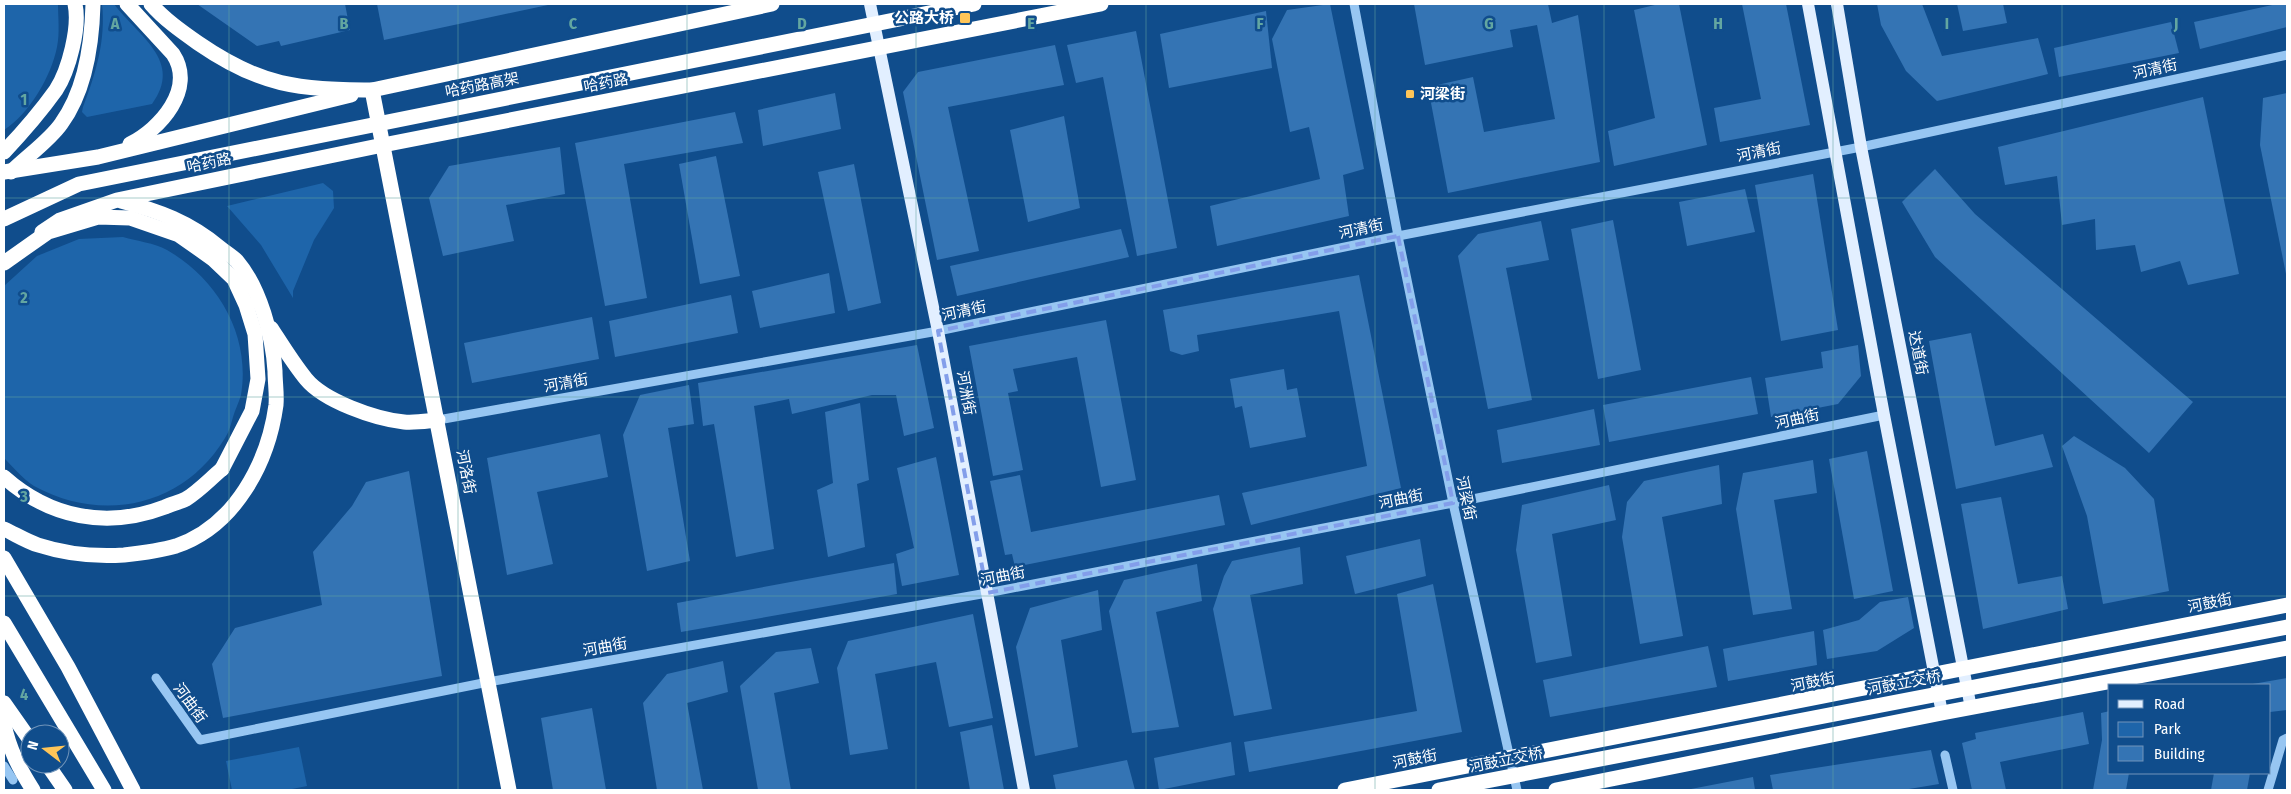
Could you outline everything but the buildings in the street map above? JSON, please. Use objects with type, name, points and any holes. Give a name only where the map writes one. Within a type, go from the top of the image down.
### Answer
[{"type":"highway","points":[[4,152],[57,89],[68,63],[75,34],[75,4]]},
{"type":"highway","points":[[7,172],[60,125],[75,98],[92,33],[93,4]]},
{"type":"highway","points":[[110,154],[146,135],[162,120],[172,107],[180,81],[180,68],[174,54],[127,4]]},
{"type":"highway","points":[[150,4],[170,23],[216,56],[253,75],[275,82],[314,89],[372,90]]},
{"type":"highway","points":[[7,172],[110,154],[372,90],[772,4]]},
{"type":"highway","name":"哈药路高架","points":[[4,219],[80,184],[974,4]]},
{"type":"highway","name":"哈药路","points":[[4,264],[20,246],[60,220],[117,200],[879,46],[1102,4]]},
{"type":"highway","name":"河洛街","points":[[372,90],[509,790]]},
{"type":"highway","points":[[4,529],[37,545],[75,554],[112,556],[148,553],[177,545],[201,533],[229,511],[254,476],[270,435],[276,403],[274,362],[268,325],[256,294],[237,262],[199,231],[156,210],[117,200]]},
{"type":"highway","points":[[4,264],[48,232],[98,218],[130,218],[178,234],[214,259],[234,279],[256,334],[258,379],[252,411],[222,469],[186,499],[150,512],[107,520],[68,513],[38,502],[4,476]]},
{"type":"highway","points":[[268,325],[307,380],[325,394],[358,410],[379,417],[405,422],[438,420]]},
{"type":"highway","points":[[4,558],[68,666],[133,790]]},
{"type":"highway","name":"河鼓街","points":[[1345,790],[1935,676],[1965,668],[2287,605]]},
{"type":"highway","points":[[4,623],[104,790]]},
{"type":"highway","name":"河鼓立交桥","points":[[1439,790],[2287,627]]},
{"type":"highway","points":[[1556,790],[1942,713],[2287,648]]},
{"type":"highway","points":[[4,703],[20,726]]},
{"type":"highway","points":[[4,724],[7,743],[16,764],[33,790]]},
{"type":"highway","points":[[51,774],[60,790]]},
{"type":"highway","points":[[53,774],[65,790]]},
{"type":"main road","name":"河洲街","points":[[870,4],[938,331],[1024,790]]},
{"type":"main road","points":[[1808,4],[1884,415],[1942,713]]},
{"type":"main road","name":"达道街","points":[[1836,4],[1861,147],[1965,668],[1971,708]]},
{"type":"street","name":"河梁街","points":[[1354,4],[1398,236],[1453,503],[1517,790]]},
{"type":"street","name":"河清街","points":[[438,420],[938,331],[1398,236],[1861,147],[2287,55]]},
{"type":"street","name":"河曲街","points":[[156,678],[200,740],[488,682],[987,593],[1453,503],[1884,415]]},
{"type":"street","points":[[2268,790],[2283,740],[2287,738]]},
{"type":"street","points":[[1945,756],[1953,790]]},
{"type":"street","points":[[4,766],[13,780]]},
{"type":"highlighted area","points":[[1398,236],[1453,503],[987,593],[938,331]]},
{"type":"green space","points":[[4,4],[58,4],[59,31],[54,59],[38,94],[22,114],[4,130]]},
{"type":"green space","points":[[102,4],[114,4],[145,38],[160,62],[163,75],[161,89],[152,104],[87,117],[82,112],[99,56],[103,31]]},
{"type":"green space","points":[[323,183],[333,191],[334,208],[314,240],[293,291],[293,298],[261,245],[227,206]]},
{"type":"green space","points":[[123,237],[167,250],[185,262],[215,293],[227,311],[241,352],[243,373],[241,395],[225,438],[208,461],[188,480],[165,493],[140,502],[114,505],[87,504],[60,498],[34,486],[4,458],[4,286],[37,256],[79,239]]},
{"type":"green space","points":[[299,747],[307,786],[287,790],[232,790],[226,761]]},
{"type":"place","name":"公路大桥","points":[[965,18]]},
{"type":"place","name":"河梁街","points":[[1410,94]]}]
